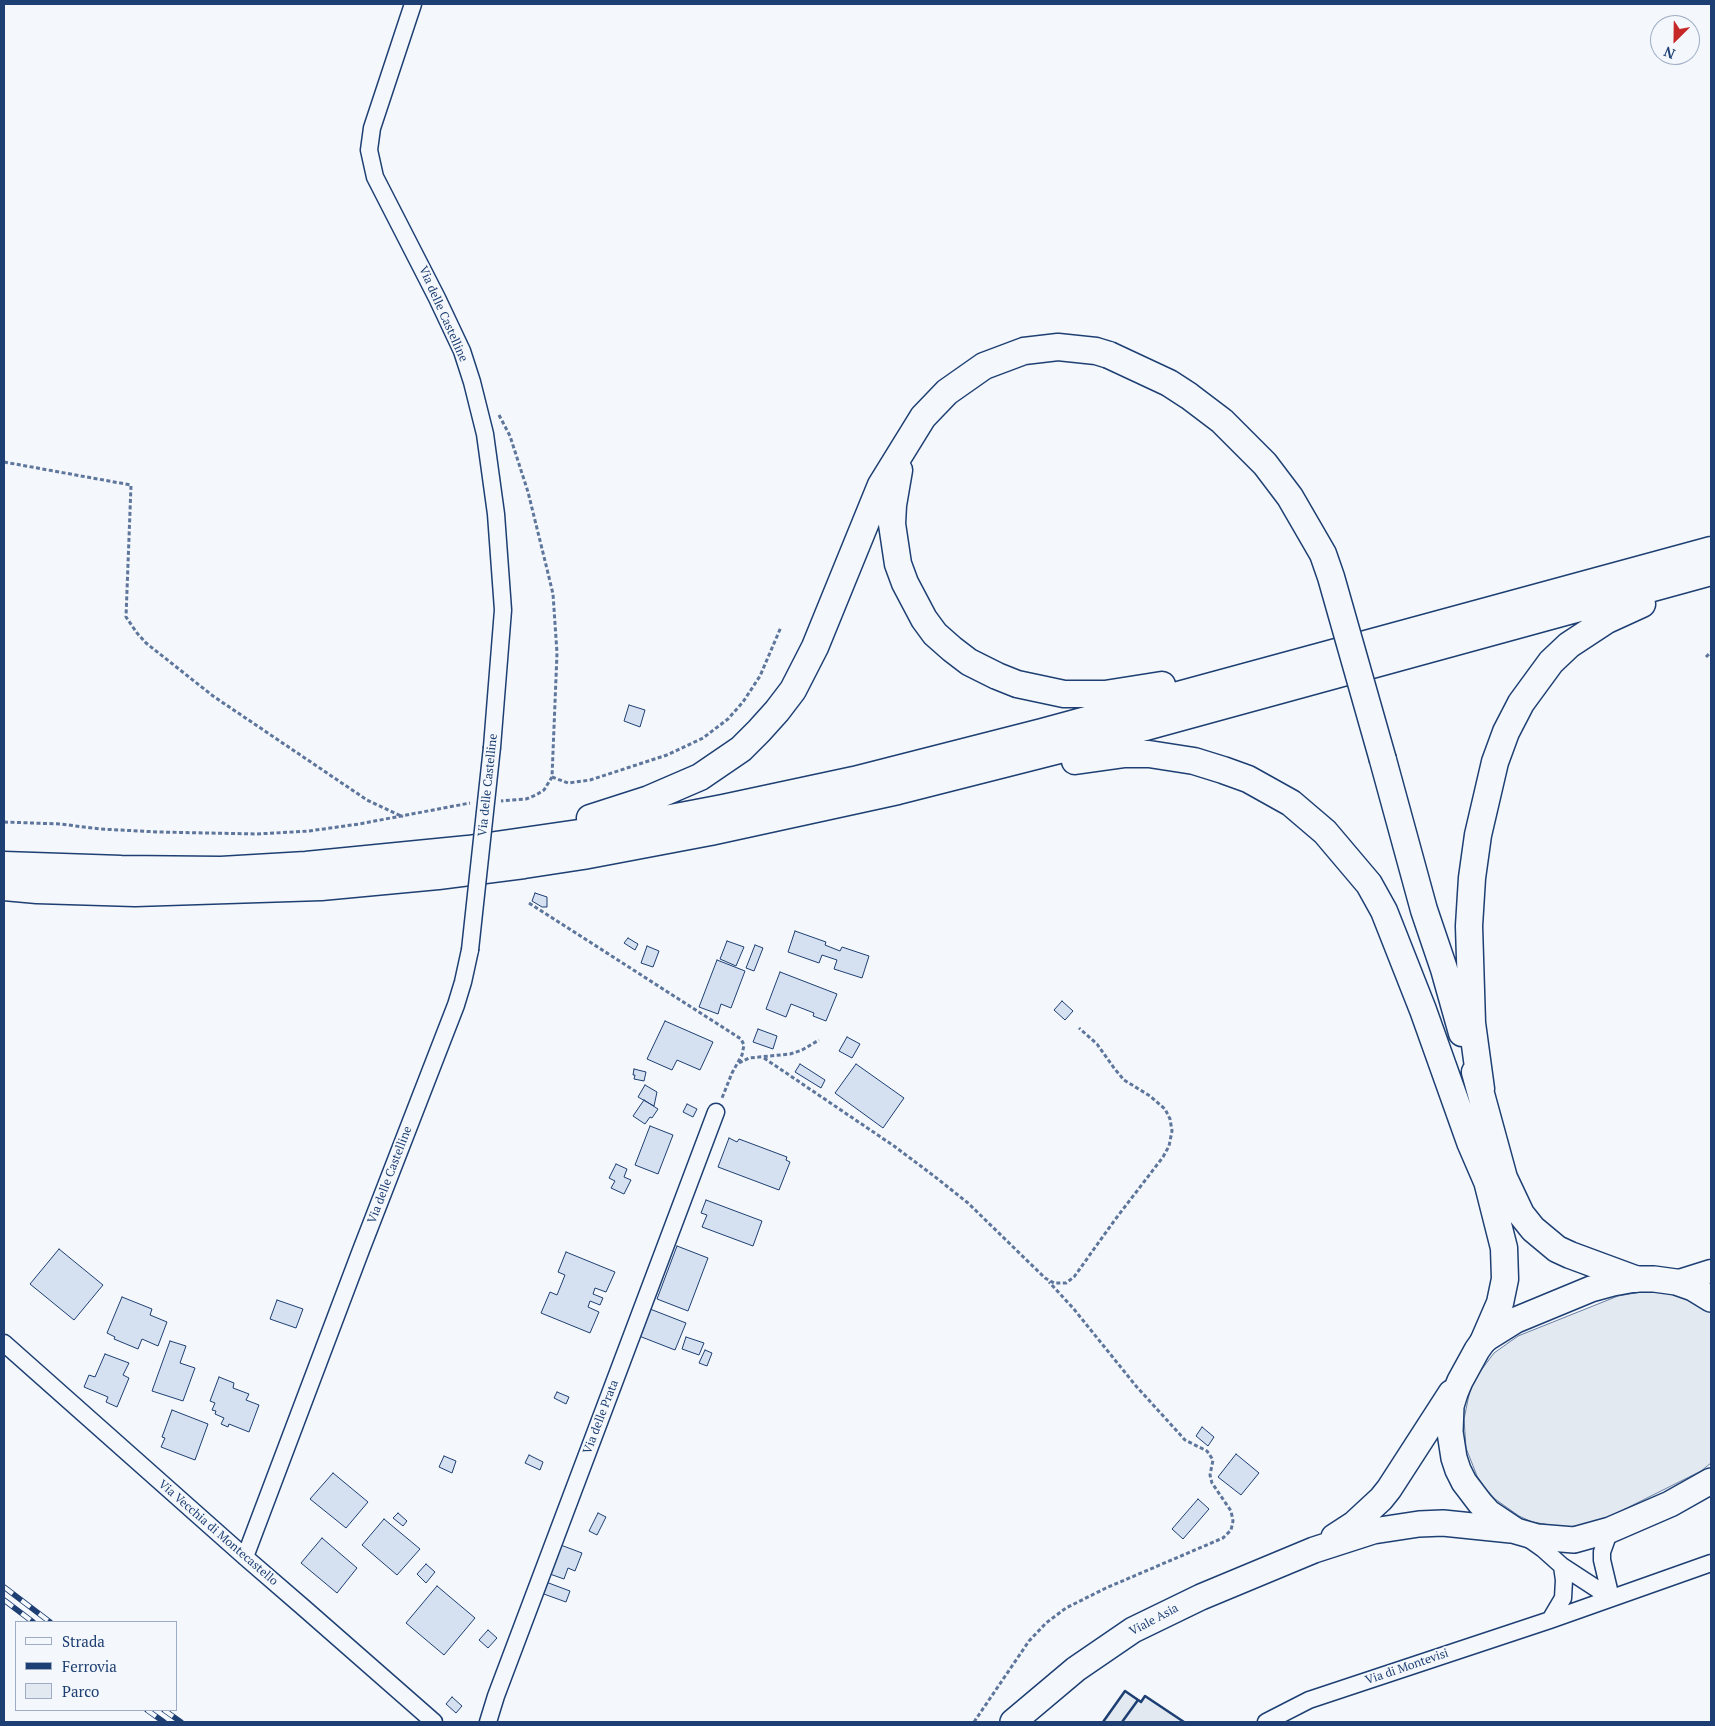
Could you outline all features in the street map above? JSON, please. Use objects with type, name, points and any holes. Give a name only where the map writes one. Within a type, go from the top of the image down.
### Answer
[{"type":"highway","points":[[521,842],[677,788],[700,777],[720,764],[741,749],[760,731],[793,690],[804,669],[881,485],[916,427],[930,408],[947,392],[984,366],[1005,357],[1041,348],[1079,348],[1109,355],[1169,383],[1222,421],[1265,464],[1290,497],[1323,554],[1424,910],[1444,969],[1460,1028],[1481,1089],[1504,1178],[1522,1214],[1532,1229],[1550,1244],[1570,1256],[1635,1279]]},
{"type":"highway","points":[[906,444],[893,505],[892,524],[898,564],[905,583],[924,619],[935,634],[952,650],[969,662],[1018,684],[1064,694],[1084,695],[1124,691],[1308,660]]},
{"type":"highway","points":[[4,865],[122,870],[221,870],[306,865],[388,858],[521,842],[634,825],[854,780],[1042,732],[1711,550]]},
{"type":"highway","points":[[4,888],[135,893],[321,887],[438,876],[583,856],[710,832],[926,784],[1253,698],[1711,573]]},
{"type":"highway","points":[[1481,1089],[1472,1023],[1470,977],[1469,926],[1472,878],[1488,791],[1495,762],[1506,732],[1520,703],[1530,689],[1551,662],[1569,645],[1607,620],[1711,573]]},
{"type":"highway","points":[[926,784],[1124,754],[1149,754],[1178,757],[1223,770],[1248,780],[1291,803],[1325,832],[1350,859],[1370,884],[1384,911],[1423,1010],[1470,1142],[1489,1186]]},
{"type":"highway","points":[[1424,910],[1436,974],[1504,1248],[1505,1279],[1500,1303],[1484,1340]]},
{"type":"main road","points":[[1676,1282],[1711,1271]]},
{"type":"main road","points":[[1517,1531],[1489,1512],[1480,1503],[1464,1482],[1454,1458],[1450,1432],[1452,1406],[1460,1381],[1484,1340],[1516,1320],[1535,1311],[1591,1290],[1635,1279],[1676,1282],[1693,1288],[1711,1299]]},
{"type":"main road","name":"Viale Asia","points":[[1314,1550],[1354,1524],[1381,1499],[1460,1381]]},
{"type":"main road","points":[[1670,1504],[1711,1481]]},
{"type":"main road","points":[[1670,1504],[1711,1493]]},
{"type":"main road","name":"Viale Asia","points":[[1013,1722],[1076,1668],[1126,1634],[1167,1612],[1239,1580],[1314,1550],[1373,1531],[1419,1524],[1443,1523],[1517,1531],[1537,1537],[1569,1540],[1610,1530],[1670,1504]]},
{"type":"street","name":"Via delle Castelline","points":[[245,1558],[360,1250],[456,1005],[470,950],[492,747],[503,610],[496,514],[485,434],[462,351],[375,177],[369,150],[372,128],[412,4]]},
{"type":"street","name":"Via delle Prata","points":[[488,1722],[496,1696],[716,1112]]},
{"type":"street","name":"Via Vecchia di Montecastello","points":[[4,1343],[245,1558],[434,1722]]},
{"type":"street","points":[[1610,1530],[1602,1552],[1602,1560],[1612,1598]]},
{"type":"street","points":[[1517,1531],[1562,1566],[1612,1598]]},
{"type":"street","name":"Via di Montevisi","points":[[1266,1722],[1309,1700],[1550,1620],[1711,1563]]},
{"type":"street","points":[[1550,1620],[1563,1598],[1564,1580],[1562,1566]]},
{"type":"path","points":[[498,412],[510,436],[528,492],[553,594],[557,653],[552,777],[544,790],[536,796],[526,799],[501,800]]},
{"type":"path","points":[[4,462],[131,485],[126,617],[137,633],[212,696],[366,800],[404,817]]},
{"type":"path","points":[[552,777],[568,783],[590,780],[667,755],[703,738],[728,719],[743,702],[760,676],[781,627]]},
{"type":"path","points":[[1706,657],[1711,652]]},
{"type":"path","points":[[4,822],[60,824],[100,829],[158,832],[257,834],[309,832],[404,817],[472,803]]},
{"type":"path","points":[[529,904],[741,1039],[744,1045],[738,1063],[716,1112]]},
{"type":"path","points":[[1045,1278],[1060,1284],[1066,1283],[1074,1277],[1164,1157],[1169,1146],[1172,1131],[1170,1119],[1165,1109],[1150,1096],[1124,1080],[1097,1044],[1079,1028]]},
{"type":"path","points":[[738,1063],[749,1058],[790,1054],[802,1050],[819,1040]]},
{"type":"path","points":[[764,1058],[934,1176],[968,1203],[1059,1291],[1136,1386],[1185,1440],[1207,1452],[1213,1460],[1210,1475],[1212,1483],[1231,1511],[1233,1522],[1231,1530],[1223,1538],[1106,1588],[1066,1608],[1046,1623],[1029,1641],[974,1722]]},
{"type":"green space","points":[[1646,1291],[1674,1294],[1700,1305],[1711,1313],[1711,1463],[1701,1471],[1605,1519],[1576,1527],[1562,1527],[1532,1522],[1519,1516],[1495,1499],[1485,1488],[1477,1476],[1466,1448],[1464,1419],[1470,1390],[1476,1377],[1494,1353],[1518,1336],[1618,1296]]},
{"type":"green space","points":[[1125,1691],[1141,1701],[1145,1696],[1184,1722],[1103,1722]]},
{"type":"building","points":[[629,705],[645,710],[640,727],[624,721]]},
{"type":"building","points":[[535,893],[547,897],[547,907],[542,907],[532,901]]},
{"type":"building","points":[[795,931],[826,942],[825,945],[840,951],[842,947],[869,956],[862,978],[834,969],[837,960],[822,955],[819,963],[788,952]]},
{"type":"building","points":[[628,938],[638,944],[635,950],[624,943]]},
{"type":"building","points":[[727,941],[744,947],[736,966],[720,959]]},
{"type":"building","points":[[755,945],[763,948],[754,971],[746,968]]},
{"type":"building","points":[[647,946],[659,951],[653,967],[641,963]]},
{"type":"building","points":[[717,960],[745,971],[731,1008],[721,1004],[718,1014],[699,1007]]},
{"type":"building","points":[[780,972],[837,994],[826,1021],[813,1016],[814,1013],[791,1004],[786,1017],[766,1009]]},
{"type":"building","points":[[1062,1001],[1073,1011],[1065,1020],[1054,1010]]},
{"type":"building","points":[[665,1021],[713,1042],[700,1070],[677,1060],[672,1070],[647,1059]]},
{"type":"building","points":[[758,1029],[777,1036],[773,1049],[753,1042]]},
{"type":"building","points":[[847,1037],[860,1044],[852,1058],[839,1051]]},
{"type":"building","points":[[800,1064],[825,1080],[821,1088],[795,1072]]},
{"type":"building","points":[[856,1064],[904,1098],[883,1128],[835,1093]]},
{"type":"building","points":[[634,1069],[646,1072],[644,1081],[634,1079]]},
{"type":"building","points":[[645,1085],[657,1092],[654,1106],[638,1097]]},
{"type":"building","points":[[644,1100],[658,1109],[645,1124],[633,1116]]},
{"type":"building","points":[[687,1104],[697,1109],[693,1117],[683,1112]]},
{"type":"building","points":[[650,1126],[673,1135],[658,1174],[635,1165]]},
{"type":"building","points":[[729,1138],[737,1142],[739,1139],[787,1157],[786,1160],[790,1162],[779,1190],[718,1167]]},
{"type":"building","points":[[616,1164],[627,1169],[624,1177],[631,1180],[624,1194],[611,1188],[615,1181],[609,1178]]},
{"type":"building","points":[[706,1200],[762,1221],[753,1246],[702,1227],[707,1215],[701,1213]]},
{"type":"building","points":[[677,1246],[708,1258],[688,1311],[657,1299]]},
{"type":"building","points":[[59,1249],[103,1285],[74,1320],[30,1284]]},
{"type":"building","points":[[566,1252],[615,1272],[606,1292],[595,1288],[593,1294],[603,1298],[600,1305],[590,1301],[588,1307],[599,1312],[590,1333],[541,1313],[550,1292],[557,1295],[565,1275],[558,1272]]},
{"type":"building","points":[[122,1297],[152,1309],[150,1315],[167,1322],[158,1346],[142,1339],[138,1349],[114,1339],[115,1337],[107,1333]]},
{"type":"building","points":[[277,1300],[303,1309],[296,1328],[270,1319]]},
{"type":"building","points":[[650,1309],[686,1323],[675,1350],[639,1336]]},
{"type":"building","points":[[686,1337],[704,1343],[699,1355],[682,1349]]},
{"type":"building","points":[[170,1341],[186,1346],[180,1363],[195,1368],[183,1401],[152,1391]]},
{"type":"building","points":[[705,1350],[712,1353],[707,1366],[699,1363]]},
{"type":"building","points":[[105,1354],[129,1363],[123,1375],[129,1378],[117,1407],[106,1402],[108,1397],[84,1387],[89,1375],[95,1377]]},
{"type":"building","points":[[219,1377],[234,1383],[233,1388],[249,1394],[246,1400],[259,1405],[249,1432],[229,1424],[228,1427],[221,1424],[224,1418],[215,1414],[216,1411],[212,1410],[215,1403],[210,1401]]},
{"type":"building","points":[[557,1392],[569,1397],[566,1404],[554,1398]]},
{"type":"building","points":[[172,1410],[208,1424],[195,1460],[161,1447],[165,1438],[162,1437]]},
{"type":"building","points":[[1202,1427],[1214,1437],[1208,1446],[1196,1436]]},
{"type":"building","points":[[1236,1454],[1259,1473],[1241,1495],[1218,1477]]},
{"type":"building","points":[[529,1455],[543,1462],[540,1470],[525,1463]]},
{"type":"building","points":[[444,1456],[456,1461],[452,1473],[439,1467]]},
{"type":"building","points":[[333,1473],[368,1502],[346,1528],[310,1499]]},
{"type":"building","points":[[1198,1499],[1209,1509],[1183,1539],[1172,1529]]},
{"type":"building","points":[[398,1513],[407,1521],[403,1526],[393,1518]]},
{"type":"building","points":[[598,1513],[606,1517],[597,1535],[589,1531]]},
{"type":"building","points":[[384,1519],[420,1549],[397,1575],[362,1545]]},
{"type":"building","points":[[322,1538],[357,1568],[337,1593],[301,1563]]},
{"type":"building","points":[[558,1544],[582,1553],[575,1571],[568,1568],[564,1579],[547,1573]]},
{"type":"building","points":[[426,1564],[435,1572],[426,1583],[417,1574]]},
{"type":"building","points":[[546,1582],[570,1591],[566,1602],[541,1593]]},
{"type":"building","points":[[437,1586],[475,1618],[444,1655],[406,1623]]},
{"type":"building","points":[[488,1630],[497,1638],[488,1648],[479,1640]]},
{"type":"building","points":[[452,1697],[462,1706],[456,1713],[446,1704]]},
{"type":"railway","points":[[4,1587],[49,1621]]},
{"type":"railway","points":[[4,1600],[32,1621]]},
{"type":"railway","points":[[148,1711],[164,1722]]},
{"type":"railway","points":[[165,1711],[181,1722]]},
{"type":"wall","points":[[1103,1722],[1125,1691],[1141,1702],[1145,1696],[1184,1722]]},
{"type":"wall","points":[[1122,1722],[1138,1700]]}]
